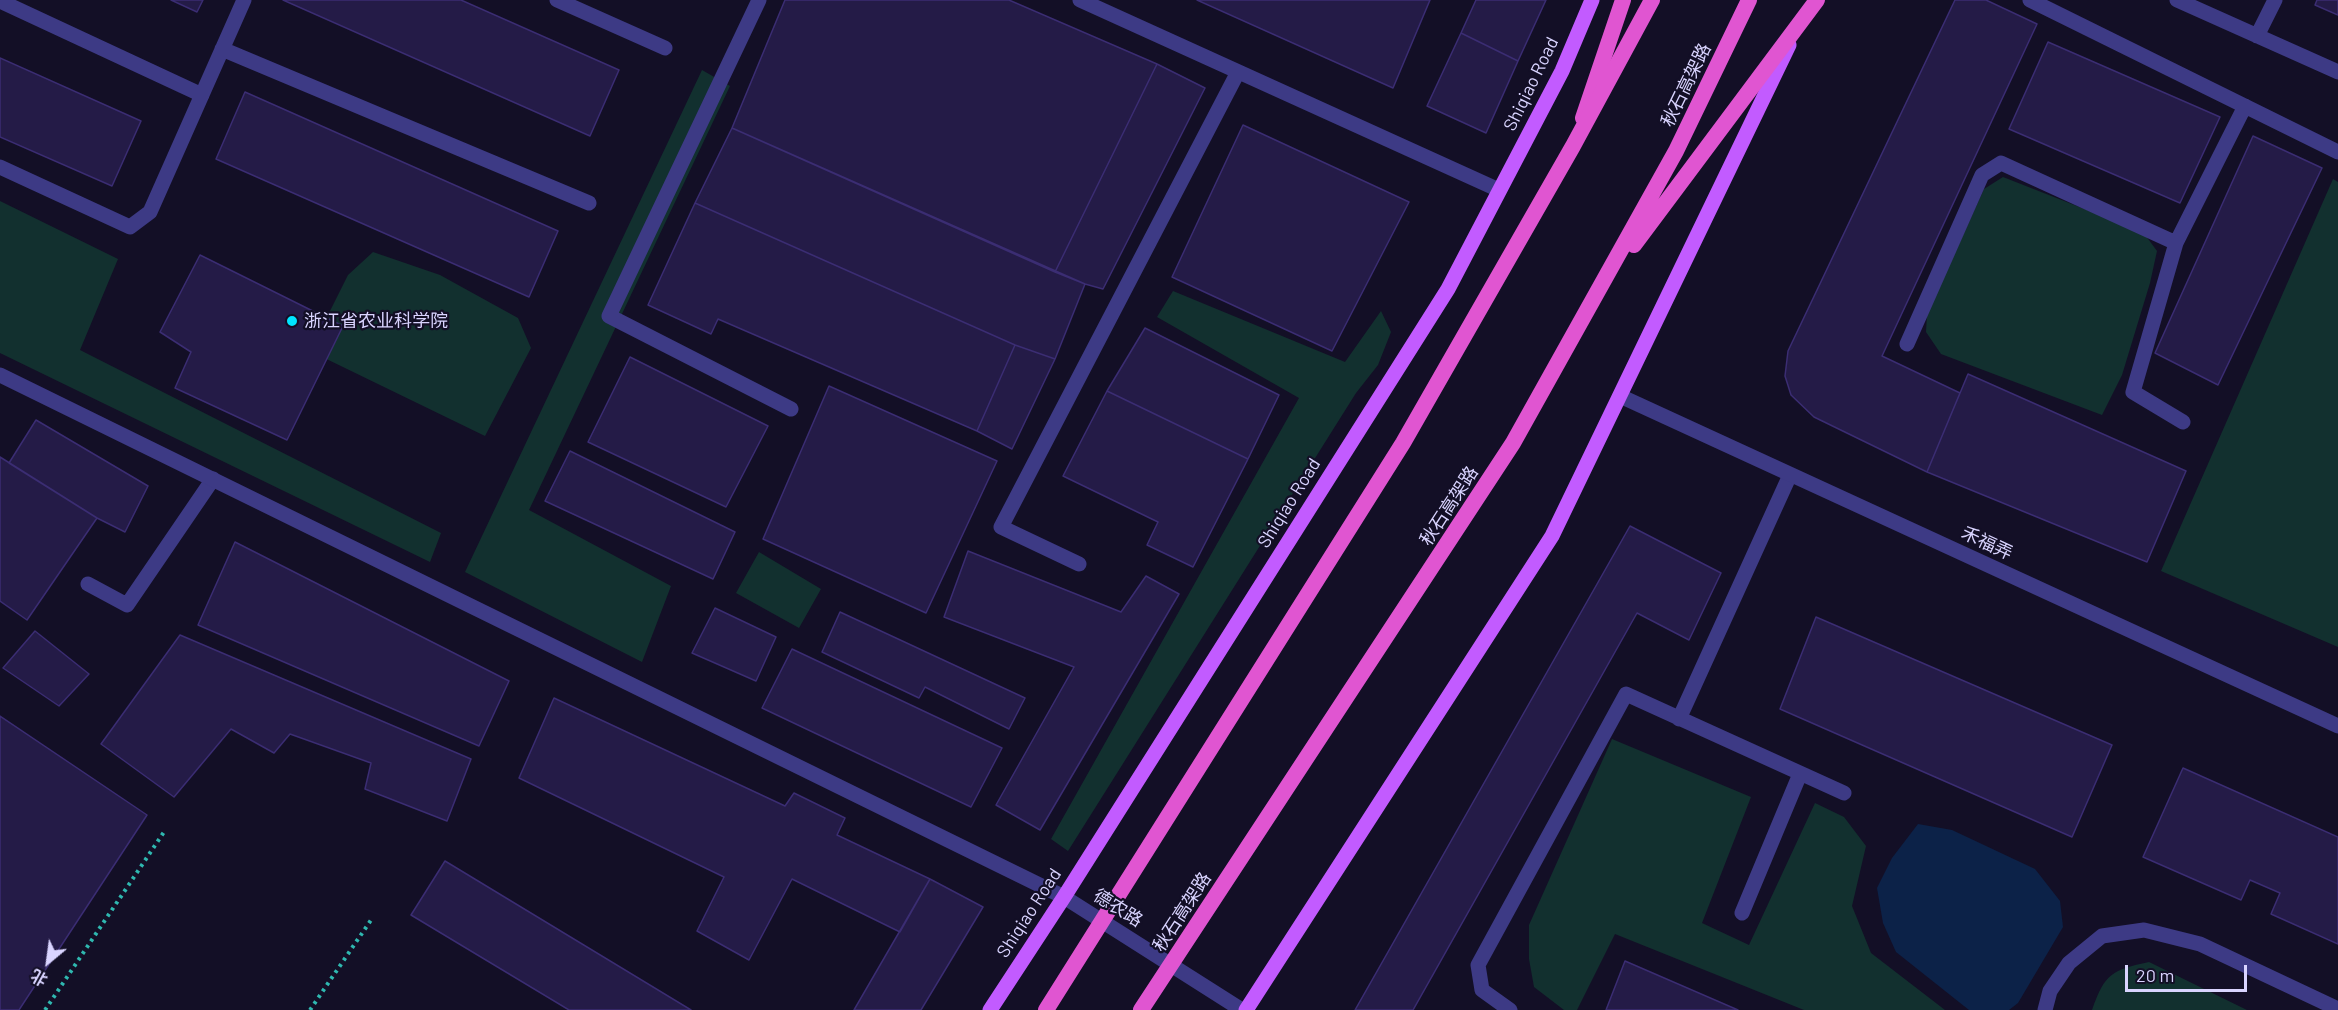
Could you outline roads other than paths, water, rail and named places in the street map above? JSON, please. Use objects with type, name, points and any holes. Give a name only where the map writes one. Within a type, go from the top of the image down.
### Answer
[{"type":"highway","points":[[1573,146],[1623,0]]},
{"type":"highway","points":[[1046,1010],[1403,443],[1573,146],[1652,0]]},
{"type":"highway","name":"秋石高架路","points":[[1141,1010],[1513,443],[1676,151],[1749,0]]},
{"type":"highway","points":[[1598,294],[1817,0]]},
{"type":"main road","name":"Shiqiao Road","points":[[990,1010],[1064,897],[1448,289],[1562,70],[1592,0]]},
{"type":"main road","points":[[1244,1010],[1552,536],[1811,0]]},
{"type":"street","points":[[0,167],[130,227],[150,212],[244,0]]},
{"type":"street","points":[[557,0],[665,48]]},
{"type":"street","points":[[759,0],[609,316],[791,409]]},
{"type":"street","points":[[1080,0],[1499,190]]},
{"type":"street","points":[[2030,0],[2338,152]]},
{"type":"street","points":[[2177,0],[2338,72]]},
{"type":"street","points":[[2257,36],[2275,0]]},
{"type":"street","points":[[0,1],[202,95]]},
{"type":"street","points":[[222,50],[589,202]]},
{"type":"street","points":[[1079,564],[1001,527],[1238,72]]},
{"type":"street","points":[[2183,422],[2133,392],[2176,243],[2245,106]]},
{"type":"street","points":[[1907,344],[1982,175],[2001,163],[2176,243]]},
{"type":"street","name":"德农路","points":[[0,375],[1064,897],[1244,1010]]},
{"type":"street","name":"禾福弄","points":[[1620,396],[2338,726]]},
{"type":"street","points":[[1679,719],[1790,475]]},
{"type":"street","points":[[88,584],[127,605],[213,479]]},
{"type":"street","points":[[1510,1010],[1482,990],[1478,965],[1626,694],[1844,793]]},
{"type":"street","points":[[1742,913],[1800,774]]},
{"type":"street","points":[[2045,1010],[2050,991],[2069,963],[2102,936],[2144,930],[2200,944],[2338,1009]]},
{"type":"water","points":[[1918,824],[1952,830],[2035,869],[2060,901],[2063,927],[2018,1003],[2009,1010],[1969,1010],[1896,952],[1883,923],[1877,888],[1892,858]]},
{"type":"place","name":"浙江省农业科学院","points":[[292,321]]}]
